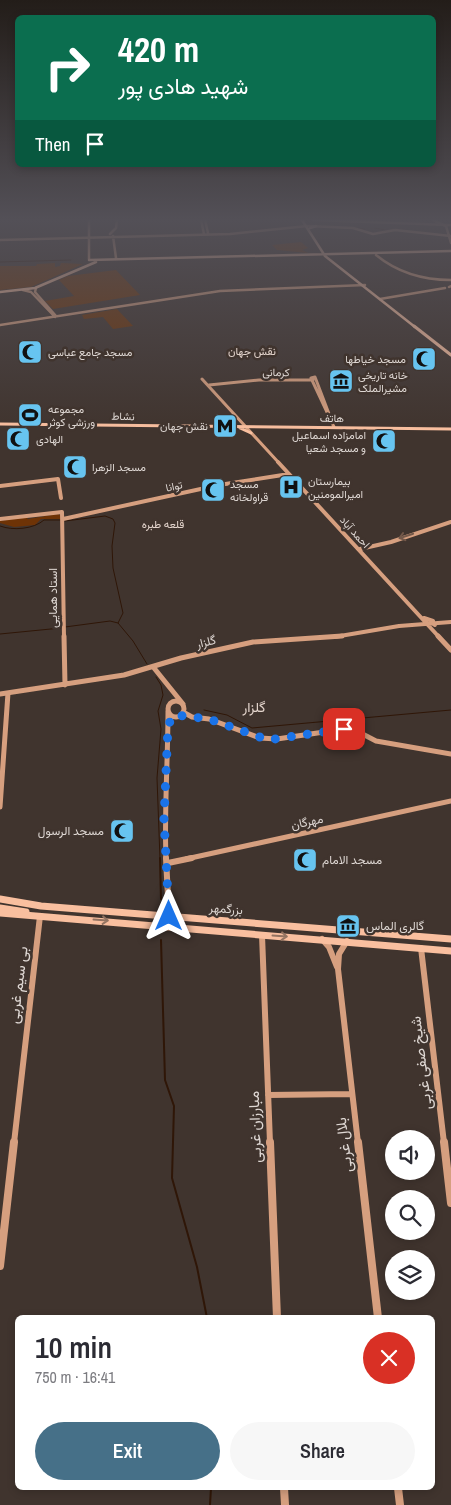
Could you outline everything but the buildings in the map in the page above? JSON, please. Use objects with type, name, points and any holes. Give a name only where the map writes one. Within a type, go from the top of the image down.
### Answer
[{"type":"main road","points":[[0,291],[18,290]]},
{"type":"main road","points":[[371,290],[450,354]]},
{"type":"main road","points":[[233,426],[242,422],[262,426]]},
{"type":"main road","name":"نشاط","points":[[0,424],[246,426]]},
{"type":"main road","points":[[233,426],[253,433],[262,426]]},
{"type":"main road","name":"هاتف","points":[[246,426],[451,428]]},
{"type":"main road","name":"هاتف","points":[[418,428],[451,428]]},
{"type":"main road","name":"بزرگمهر","points":[[0,898],[41,906],[451,939]]},
{"type":"main road","points":[[0,907],[41,906]]},
{"type":"main road","name":"بزرگمهر","points":[[0,907],[40,916]]},
{"type":"main road","name":"بزرگمهر","points":[[0,912],[451,951]]},
{"type":"street","points":[[24,290],[30,292],[55,317]]},
{"type":"street","points":[[35,290],[57,315],[55,317]]},
{"type":"street","points":[[0,325],[225,291],[243,290]]},
{"type":"street","points":[[381,298],[434,290]]},
{"type":"street","points":[[202,379],[210,385],[223,401],[209,389],[202,379]]},
{"type":"street","name":"کرمانی","points":[[210,385],[313,379],[334,427]]},
{"type":"street","name":"احمد آباد","points":[[223,401],[451,648]]},
{"type":"street","name":"احمد آباد","points":[[289,474],[451,648]]},
{"type":"street","name":"توانا","points":[[63,521],[218,485],[289,474]]},
{"type":"street","points":[[0,486],[58,479],[60,498]]},
{"type":"street","name":"استاد همایی","points":[[0,519],[62,512],[65,685]]},
{"type":"street","points":[[360,549],[391,542],[451,522]]},
{"type":"street","points":[[428,623],[451,621]]},
{"type":"street","points":[[428,623],[451,621]]},
{"type":"street","name":"گلزار","points":[[0,694],[65,685],[154,668],[181,658],[253,642],[334,637],[428,623]]},
{"type":"street","points":[[154,668],[183,705],[184,712],[192,717]]},
{"type":"street","points":[[0,807],[8,693]]},
{"type":"street","points":[[169,916],[168,863],[164,819],[167,708],[175,698],[175,694]]},
{"type":"street","points":[[171,703],[183,705]]},
{"type":"street","points":[[168,711],[175,715],[209,719],[268,740],[351,728],[376,741],[451,754]]},
{"type":"street","points":[[168,726],[175,715],[184,712]]},
{"type":"street","name":"مهرگان","points":[[168,863],[451,800]]},
{"type":"street","name":"بی سیم غربی","points":[[0,1266],[40,916]]},
{"type":"street","name":"مبارزان غربی","points":[[262,935],[277,1315]]},
{"type":"street","points":[[322,939],[329,947],[338,969]]},
{"type":"street","points":[[338,969],[339,954],[347,942]]},
{"type":"street","name":"شیخ صفی غربی","points":[[421,948],[451,1203]]},
{"type":"street","name":"بلال غربی","points":[[338,969],[378,1315]]},
{"type":"street","points":[[268,1095],[352,1094]]},
{"type":"street","points":[[284,1490],[285,1505]]},
{"type":"street","points":[[398,1490],[400,1505]]},
{"type":"shaded area","points":[[69,290],[135,290],[140,295],[53,309],[45,301],[74,296]]},
{"type":"shaded area","points":[[117,309],[133,326],[113,329],[103,317],[84,319],[82,315]]},
{"type":"shaded area","points":[[58,514],[61,519],[41,519],[35,525],[14,527],[0,523],[0,521]]},
{"type":"waterway","points":[[65,521],[105,516],[113,519],[115,523],[112,546],[113,568],[123,613],[118,623]]},
{"type":"waterway","points":[[0,526],[5,528],[23,528],[44,520],[61,520]]},
{"type":"waterway","points":[[65,627],[110,621],[118,623]]},
{"type":"waterway","points":[[118,623],[133,641],[147,664]]},
{"type":"waterway","points":[[0,634],[61,628]]},
{"type":"waterway","points":[[156,677],[161,685],[163,695],[158,711],[161,729],[157,778],[160,859]]},
{"type":"waterway","points":[[204,710],[227,715],[252,728],[451,710]]},
{"type":"waterway","points":[[160,858],[161,899]]},
{"type":"waterway","points":[[161,940],[165,1080],[174,1106],[172,1178],[197,1267],[206,1315]]},
{"type":"waterway","points":[[210,1505],[211,1490]]},
{"type":"place","name":"مسجد جامع عباسی","points":[[30,352]]},
{"type":"place","name":"مسجد خیاطها","points":[[424,359]]},
{"type":"place","name":"خانه تاریخی مشیرالملک","points":[[341,381]]},
{"type":"place","name":"مجموعه ورزشی کوثر","points":[[30,415]]},
{"type":"place","name":"نقش جهان","points":[[225,426]]},
{"type":"place","name":"الهادی","points":[[18,439]]},
{"type":"place","name":"امامزاده اسماعیل و مسجد شعیا","points":[[384,441]]},
{"type":"place","name":"مسجد الزهرا","points":[[75,467]]},
{"type":"place","name":"بیمارستان امیرالمومنین","points":[[291,487]]},
{"type":"place","name":"مسجد قراولخانه","points":[[213,490]]},
{"type":"place","name":"مسجد الرسول","points":[[122,831]]},
{"type":"place","name":"مسجد الامام","points":[[305,860]]},
{"type":"place","name":"گالری الماس","points":[[348,926]]},
{"type":"district","name":"نقش جهان","points":[[252,351]]},
{"type":"district","name":"قلعه طبره","points":[[163,524]]},
{"type":"district","name":"گلزار","points":[[254,707]]},
{"type":"route","points":[[169,916],[168,855],[164,819],[168,778],[168,726],[172,717],[176,715],[209,719],[268,740],[344,729]]}]
